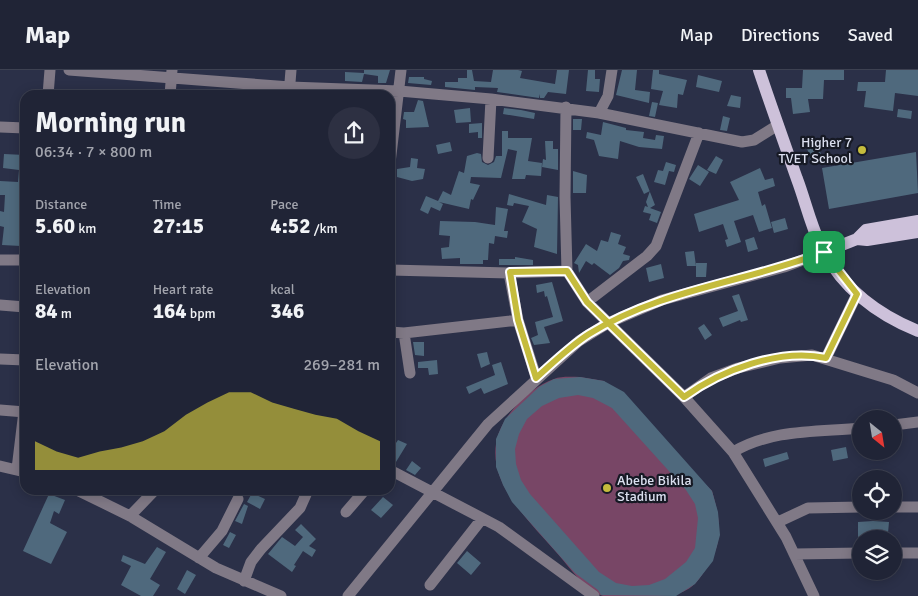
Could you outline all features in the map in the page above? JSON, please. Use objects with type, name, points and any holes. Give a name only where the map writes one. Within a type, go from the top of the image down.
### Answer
[{"type":"main road","points":[[759,70],[816,235],[824,252],[857,294],[888,317],[918,331]]},
{"type":"main road","points":[[824,252],[857,239],[866,230],[918,221]]},
{"type":"main road","points":[[857,239],[867,240],[918,232]]},
{"type":"street","points":[[48,90],[50,70]]},
{"type":"street","points":[[69,70],[171,74],[282,90]]},
{"type":"street","points":[[289,90],[291,70]]},
{"type":"street","points":[[395,123],[400,70]]},
{"type":"street","points":[[599,113],[608,96],[612,70]]},
{"type":"street","points":[[170,90],[171,74]]},
{"type":"street","points":[[395,91],[566,107],[747,143],[778,125]]},
{"type":"street","points":[[488,158],[491,99]]},
{"type":"street","points":[[566,107],[564,197],[567,271],[587,302],[684,397],[733,452],[778,522],[796,554],[814,596]]},
{"type":"street","points":[[0,126],[20,128]]},
{"type":"street","points":[[587,302],[647,256],[656,246],[699,133]]},
{"type":"street","points":[[348,596],[482,430],[536,378],[579,341],[608,323],[688,291],[784,267],[824,252]]},
{"type":"street","points":[[0,260],[20,260]]},
{"type":"street","points":[[395,270],[567,271]]},
{"type":"street","points":[[510,272],[518,320],[536,378]]},
{"type":"street","points":[[826,358],[857,294]]},
{"type":"street","points":[[0,305],[20,307]]},
{"type":"street","points":[[395,332],[404,333],[518,320]]},
{"type":"street","points":[[404,333],[410,373]]},
{"type":"street","points":[[684,397],[711,378],[749,365],[795,356],[812,355],[894,380],[918,393]]},
{"type":"street","points":[[0,359],[20,360]]},
{"type":"street","points":[[0,410],[20,409]]},
{"type":"street","points":[[902,424],[918,422]]},
{"type":"street","points":[[733,452],[751,442],[769,436],[852,429]]},
{"type":"street","points":[[0,466],[20,471]]},
{"type":"street","points":[[395,473],[513,536],[594,596]]},
{"type":"street","points":[[102,495],[130,516],[199,558],[244,581],[281,596]]},
{"type":"street","points":[[130,516],[150,495]]},
{"type":"street","points":[[244,581],[252,562],[261,548],[300,508],[306,495]]},
{"type":"street","points":[[346,512],[360,495]]},
{"type":"street","points":[[199,558],[222,531],[238,499]]},
{"type":"street","points":[[778,522],[808,508],[852,507]]},
{"type":"street","points":[[902,507],[918,507]]},
{"type":"street","points":[[430,585],[481,520]]},
{"type":"street","points":[[796,554],[852,553]]},
{"type":"street","points":[[902,553],[918,554]]},
{"type":"shaded area","name":"Abebe Bikila Stadium","points":[[560,377],[580,377],[604,381],[712,491],[719,527],[717,547],[707,568],[699,579],[689,588],[678,594],[603,596],[589,589],[527,520],[503,485],[497,467],[496,448],[501,428],[514,408],[532,391],[548,381]]},
{"type":"building","points":[[364,70],[390,70],[386,83],[378,83],[378,76],[364,74],[362,82],[345,81],[345,72],[364,73]]},
{"type":"building","points":[[467,70],[472,70],[474,81],[491,82],[493,70],[518,70],[522,71],[520,78],[555,84],[557,70],[569,70],[566,94],[548,92],[544,98],[540,98],[540,94],[539,98],[497,92],[498,88],[475,87],[475,90],[445,87],[445,82],[458,82],[458,78],[467,78]]},
{"type":"building","points":[[588,70],[595,70],[595,79],[600,79],[599,92],[586,91]]},
{"type":"building","points":[[622,70],[637,70],[635,90],[650,92],[649,103],[616,95]]},
{"type":"building","points":[[653,70],[659,70],[659,74],[687,80],[683,95],[678,94],[677,108],[659,105],[663,91],[651,89]]},
{"type":"building","points":[[803,70],[844,70],[844,80],[824,80],[823,99],[808,99],[810,112],[793,114],[791,98],[786,98],[786,88],[802,88]]},
{"type":"building","points":[[886,70],[918,70],[918,96],[895,93],[893,111],[864,107],[866,91],[857,91],[858,82],[885,82]]},
{"type":"building","points":[[698,75],[722,81],[719,92],[696,87]]},
{"type":"building","points":[[409,77],[424,77],[424,79],[432,81],[431,85],[408,83]]},
{"type":"building","points":[[731,95],[741,97],[740,108],[727,106]]},
{"type":"building","points":[[418,100],[423,101],[429,127],[406,128],[406,120],[403,119],[404,112],[414,112]]},
{"type":"building","points":[[652,102],[658,103],[655,117],[649,116]]},
{"type":"building","points":[[470,108],[471,122],[456,123],[454,110]]},
{"type":"building","points":[[504,108],[535,113],[534,119],[503,114]]},
{"type":"building","points":[[898,109],[912,111],[911,119],[897,117]]},
{"type":"building","points":[[723,116],[730,118],[727,131],[720,130]]},
{"type":"building","points":[[573,119],[582,119],[581,130],[573,130]]},
{"type":"building","points":[[603,122],[626,128],[626,130],[644,132],[643,138],[655,140],[656,135],[664,136],[662,149],[639,147],[620,141],[618,159],[599,156],[594,140],[586,138],[587,132],[601,135]]},
{"type":"building","points":[[482,123],[482,138],[478,138],[478,132],[469,133],[469,124]]},
{"type":"building","points":[[502,131],[508,131],[508,138],[532,138],[528,161],[542,163],[541,176],[526,175],[525,179],[512,179],[517,151],[508,149],[501,178],[471,177],[470,183],[480,185],[473,200],[471,199],[469,209],[439,202],[443,204],[440,211],[431,207],[428,214],[420,210],[426,196],[438,201],[443,191],[451,195],[459,171],[464,173],[467,156],[477,153],[481,154],[482,162],[488,165],[494,162],[496,156],[502,156]]},
{"type":"building","points":[[545,141],[553,141],[553,149],[558,149],[558,170],[542,167],[543,159],[546,160]]},
{"type":"building","points":[[816,141],[822,157],[811,161],[806,145]]},
{"type":"building","points":[[450,142],[452,151],[438,154],[436,145]]},
{"type":"building","points":[[916,152],[918,193],[829,209],[822,168]]},
{"type":"building","points":[[4,154],[20,155],[20,246],[2,245],[4,227],[0,226],[0,211],[4,212],[5,195],[0,195],[0,181],[18,182],[19,170],[3,168]]},
{"type":"building","points":[[716,156],[723,160],[716,174],[707,170]]},
{"type":"building","points":[[411,158],[418,159],[417,168],[425,169],[423,179],[412,181],[397,177],[397,169],[410,167]]},
{"type":"building","points":[[666,162],[676,165],[674,172],[669,171],[665,185],[654,182],[658,170],[663,171]]},
{"type":"building","points":[[698,165],[709,172],[700,186],[689,179]]},
{"type":"building","points":[[760,168],[765,180],[773,178],[775,186],[758,192],[762,206],[765,204],[772,228],[759,232],[753,215],[734,221],[741,242],[727,247],[725,240],[728,239],[723,224],[699,232],[694,214],[739,200],[730,182]]},
{"type":"building","points":[[573,171],[587,175],[586,193],[573,193]]},
{"type":"building","points":[[643,174],[650,191],[644,194],[636,177]]},
{"type":"building","points":[[650,192],[655,205],[650,208],[661,212],[657,223],[649,220],[651,214],[643,212],[645,206],[648,207],[646,202]]},
{"type":"building","points":[[509,194],[546,205],[547,195],[558,197],[557,254],[534,247],[537,229],[522,222],[529,206],[514,203],[513,206],[507,205]]},
{"type":"building","points":[[496,207],[508,209],[504,231],[508,231],[507,238],[495,236],[494,244],[489,243],[488,260],[483,260],[483,264],[460,264],[460,258],[442,259],[441,248],[449,247],[450,236],[439,235],[440,221],[475,222],[495,225]]},
{"type":"building","points":[[785,218],[788,229],[774,233],[771,222]]},
{"type":"building","points":[[611,232],[621,235],[618,244],[626,247],[623,254],[630,256],[629,260],[623,261],[619,268],[610,275],[594,263],[592,265],[586,261],[579,273],[578,265],[574,263],[586,244],[597,251],[601,240],[608,242]]},
{"type":"building","points":[[754,237],[758,249],[748,252],[745,240]]},
{"type":"building","points":[[694,251],[696,266],[687,266],[685,252]]},
{"type":"building","points":[[515,257],[533,260],[533,265],[499,265],[499,259],[515,259]]},
{"type":"building","points":[[696,263],[707,263],[706,277],[696,277]]},
{"type":"building","points":[[661,264],[664,278],[649,282],[646,268]]},
{"type":"building","points":[[552,282],[563,321],[544,327],[550,343],[534,345],[531,338],[538,335],[535,322],[553,317],[547,296],[545,297],[544,291],[537,293],[536,285]]},
{"type":"building","points":[[739,294],[748,320],[741,322],[740,320],[723,327],[719,318],[738,311],[732,296]]},
{"type":"building","points":[[704,324],[712,335],[705,340],[698,328]]},
{"type":"building","points":[[413,342],[424,342],[424,356],[415,355]]},
{"type":"building","points":[[487,352],[490,364],[481,368],[477,354]]},
{"type":"building","points":[[437,360],[438,374],[429,375],[428,368],[418,368],[418,362]]},
{"type":"building","points":[[501,362],[508,384],[484,394],[481,388],[469,394],[466,387],[495,375],[492,365]]},
{"type":"building","points":[[580,377],[604,381],[624,392],[712,491],[718,512],[720,535],[713,561],[695,584],[676,596],[601,595],[598,590],[575,573],[512,502],[496,467],[496,439],[505,419],[539,387],[554,379]],"holes":[[[578,395],[593,398],[612,408],[686,490],[695,504],[698,518],[695,548],[686,562],[665,579],[649,585],[632,586],[616,583],[599,572],[530,494],[521,480],[516,464],[515,449],[519,434],[527,419],[542,406],[559,398]]]},
{"type":"building","points":[[398,440],[407,444],[396,462],[395,461],[395,444]]},
{"type":"building","points":[[846,447],[848,458],[833,461],[831,450]]},
{"type":"building","points":[[787,452],[789,459],[765,467],[763,459]]},
{"type":"building","points":[[412,461],[421,468],[415,475],[406,470]]},
{"type":"building","points":[[49,495],[65,500],[59,514],[54,511],[50,523],[67,532],[51,564],[23,551]]},
{"type":"building","points":[[251,495],[265,499],[260,509],[247,502]]},
{"type":"building","points":[[383,497],[393,505],[381,518],[371,510]]},
{"type":"building","points":[[244,504],[248,506],[242,524],[235,521]]},
{"type":"building","points":[[858,522],[889,522],[888,530],[858,530]]},
{"type":"building","points":[[301,524],[316,539],[309,546],[316,550],[312,557],[303,551],[292,572],[268,554],[282,537],[295,546],[303,537],[295,530]]},
{"type":"building","points":[[230,532],[236,535],[229,548],[223,545]]},
{"type":"building","points":[[157,547],[166,552],[150,579],[160,585],[153,596],[141,596],[121,585],[131,566],[121,561],[123,555],[145,564]]},
{"type":"building","points":[[467,551],[481,563],[471,575],[457,563]]},
{"type":"building","points":[[187,570],[196,575],[185,594],[177,589]]},
{"type":"place","name":"Higher 7 TVET School","points":[[862,150]]},
{"type":"place","name":"Abebe Bikila Stadium","points":[[607,488]]},
{"type":"route","points":[[824,252],[784,267],[688,291],[608,323],[579,341],[536,378],[518,320],[510,272],[567,271],[587,302],[608,323],[684,397],[711,378],[738,368],[795,356],[812,355],[826,358],[857,294],[824,252]]}]
